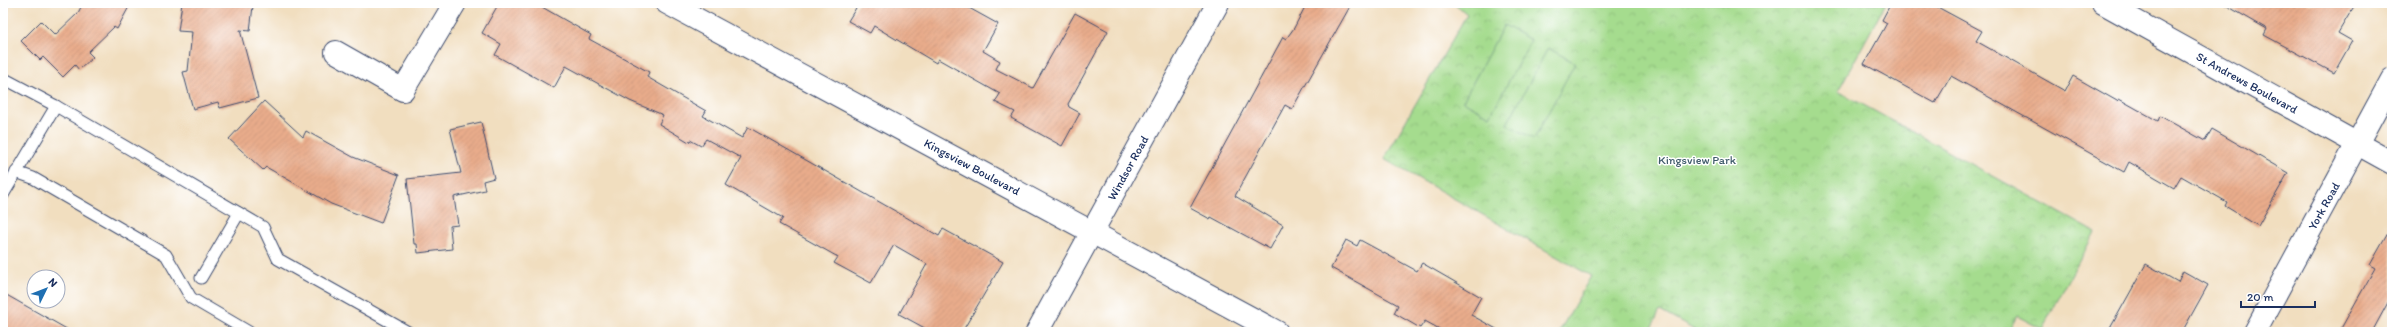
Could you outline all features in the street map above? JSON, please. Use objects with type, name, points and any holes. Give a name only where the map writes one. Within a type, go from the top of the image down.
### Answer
[{"type":"street","points":[[336,52],[403,90],[455,3]]},
{"type":"street","name":"Kingsview Boulevard","points":[[667,3],[1093,231],[1277,332]]},
{"type":"street","name":"Windsor Road","points":[[1037,332],[1218,3]]},
{"type":"street","name":"St Andrews Boulevard","points":[[2103,3],[2392,164]]},
{"type":"street","name":"York Road","points":[[2255,332],[2392,79]]},
{"type":"lane","points":[[3,78],[56,106],[263,227],[278,259],[408,332]]},
{"type":"lane","points":[[3,195],[56,106]]},
{"type":"lane","points":[[16,172],[33,178],[166,255],[191,298],[249,332]]},
{"type":"lane","points":[[201,278],[239,213]]},
{"type":"green space","name":"Kingsview Park","points":[[1454,3],[1886,3],[1838,91],[2095,232],[2042,329],[2017,316],[2008,332],[1698,332],[1660,311],[1649,332],[1559,332],[1591,276],[1384,159],[1467,14]]},
{"type":"green space","points":[[1504,25],[1531,40],[1490,116],[1463,101]]},
{"type":"green space","points":[[1548,48],[1575,63],[1534,139],[1507,124]]},
{"type":"building","points":[[83,3],[131,3],[117,29],[114,27],[88,52],[93,57],[79,70],[75,65],[63,77],[43,57],[40,60],[21,41],[41,21],[55,35],[78,13]]},
{"type":"building","points":[[182,3],[227,3],[253,6],[250,31],[240,30],[258,98],[220,108],[218,102],[193,109],[183,72],[188,71],[192,32],[178,31]]},
{"type":"building","points":[[499,3],[535,3],[591,35],[589,39],[649,72],[647,77],[706,111],[703,116],[742,138],[748,127],[939,236],[943,229],[1003,262],[962,332],[932,332],[899,314],[927,264],[894,245],[871,283],[834,263],[838,257],[779,224],[783,218],[726,185],[741,158],[706,139],[701,146],[690,140],[689,142],[659,124],[663,115],[630,101],[566,66],[554,88],[495,55],[501,44],[482,33]]},
{"type":"building","points":[[859,3],[960,3],[998,24],[983,51],[1000,61],[996,69],[1033,88],[1075,13],[1108,31],[1068,104],[1069,107],[1080,113],[1062,146],[1011,118],[1015,112],[995,102],[1000,94],[938,59],[936,63],[874,26],[870,33],[848,21]]},
{"type":"building","points":[[1307,3],[1352,3],[1292,109],[1285,105],[1235,196],[1283,225],[1270,249],[1211,217],[1210,219],[1190,208],[1283,37],[1286,39],[1294,28]]},
{"type":"building","points":[[1891,3],[1930,3],[1982,31],[1976,41],[2065,91],[2073,76],[2117,101],[2119,99],[2158,121],[2160,116],[2205,141],[2212,129],[2288,173],[2258,226],[2225,206],[2227,202],[2181,176],[2174,188],[2129,162],[2124,172],[1951,76],[1935,103],[1864,64],[1887,23],[1882,20]]},
{"type":"building","points":[[2222,3],[2356,3],[2338,33],[2352,41],[2334,73],[2264,35],[2267,29]]},
{"type":"building","points":[[264,101],[303,137],[306,131],[353,157],[399,175],[381,223],[331,204],[266,167],[263,170],[229,139]]},
{"type":"building","points":[[481,122],[494,178],[483,181],[485,190],[454,197],[458,225],[450,226],[452,249],[418,253],[417,244],[414,244],[407,179],[461,173],[450,129]]},
{"type":"building","points":[[2392,226],[2392,295],[2372,332],[2339,332],[2375,268],[2370,265]]},
{"type":"building","points":[[1346,240],[1357,246],[1360,240],[1417,271],[1422,263],[1481,297],[1471,315],[1502,332],[1445,332],[1425,321],[1420,328],[1394,313],[1398,305],[1331,268]]},
{"type":"building","points":[[2146,264],[2178,282],[2183,271],[2208,285],[2182,332],[2108,332]]},
{"type":"building","points":[[3,293],[26,306],[26,309],[31,309],[72,332],[3,332]]}]
